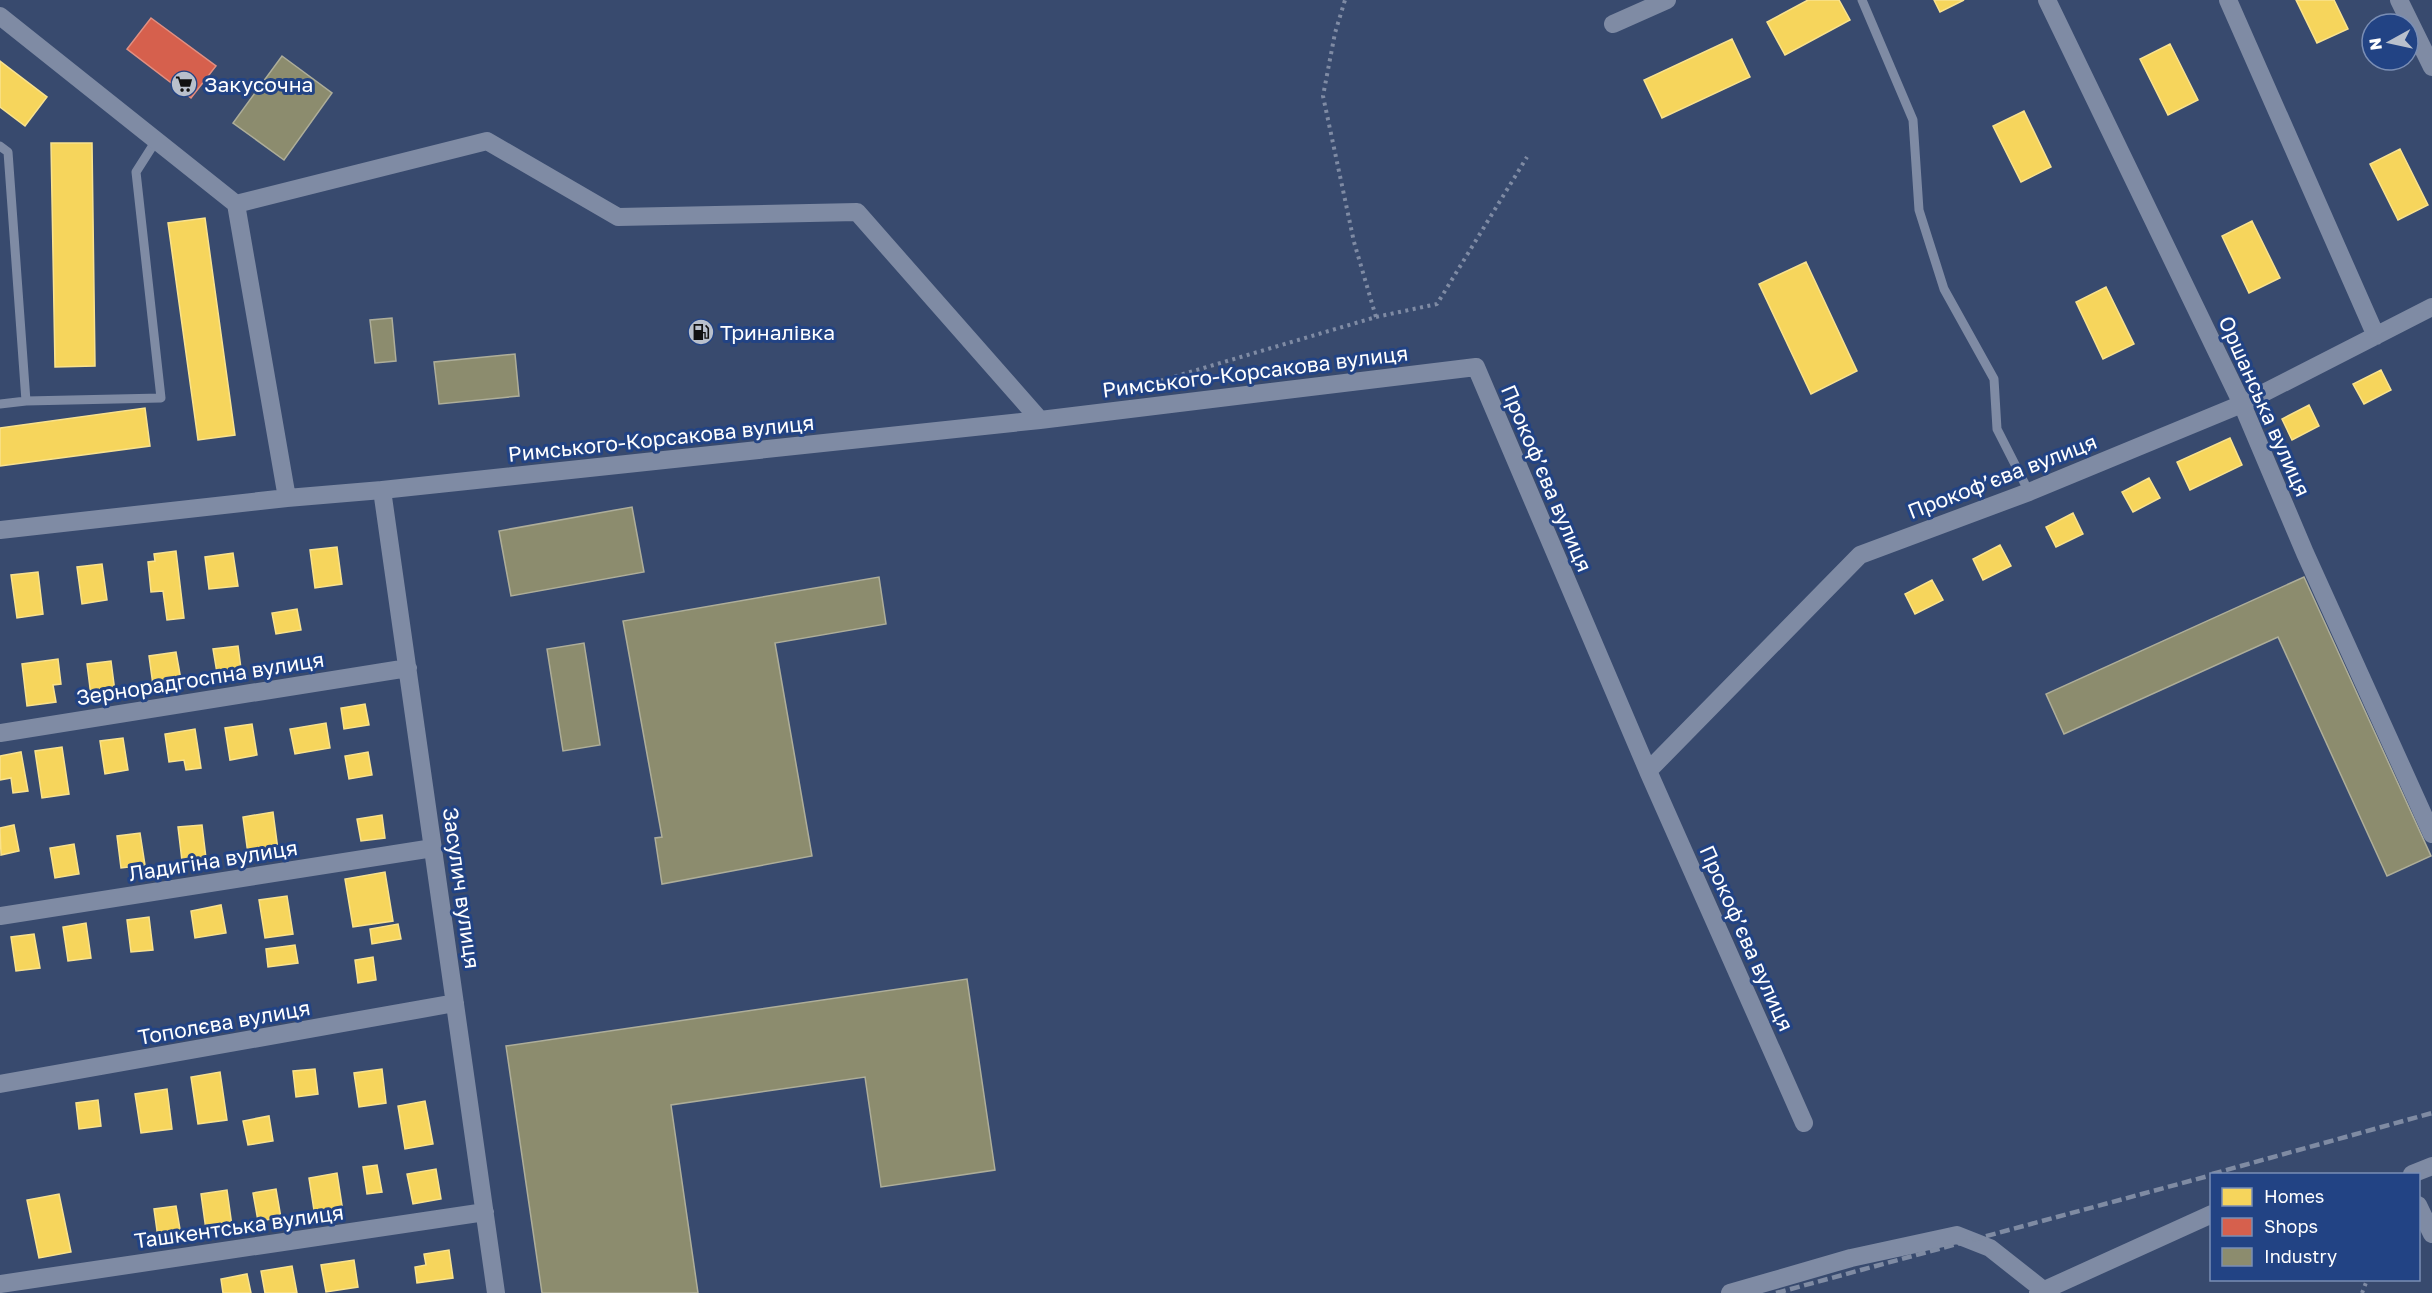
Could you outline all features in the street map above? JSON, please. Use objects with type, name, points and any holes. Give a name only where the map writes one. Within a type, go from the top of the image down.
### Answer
[{"type":"street","points":[[1613,24],[1667,0]]},
{"type":"street","name":"Оршанська вулиця","points":[[2047,0],[2242,404],[2305,553],[2432,834]]},
{"type":"street","points":[[2228,0],[2376,336]]},
{"type":"street","points":[[2399,0],[2432,67]]},
{"type":"street","points":[[0,16],[158,139],[236,204],[287,498]]},
{"type":"street","points":[[236,204],[487,141],[618,217],[858,212],[1040,420]]},
{"type":"street","name":"Прокоф’єва вулиця","points":[[1648,771],[1860,555],[2029,492],[2242,404],[2432,308]]},
{"type":"street","name":"Прокоф’єва вулиця","points":[[1476,367],[1648,771],[1804,1123]]},
{"type":"street","name":"Римського-Корсакова вулиця","points":[[0,530],[1040,420],[1476,367]]},
{"type":"street","name":"Засулич вулиця","points":[[382,490],[496,1293]]},
{"type":"street","name":"Зернорадгоспна вулиця","points":[[0,733],[408,668]]},
{"type":"street","name":"Ладигіна вулиця","points":[[0,916],[433,848]]},
{"type":"street","name":"Тополєва вулиця","points":[[0,1084],[455,1003]]},
{"type":"street","points":[[2414,1173],[2432,1166]]},
{"type":"street","points":[[2420,1209],[2432,1234]]},
{"type":"street","name":"Ташкентська вулиця","points":[[0,1284],[485,1212]]},
{"type":"street","points":[[1730,1293],[1851,1258],[1957,1235],[1990,1248],[2040,1291],[2210,1214]]},
{"type":"lane","points":[[1862,0],[1913,120],[1919,210],[1944,289],[1994,379],[1997,429],[2029,492]]},
{"type":"lane","points":[[0,404],[26,401],[161,398],[136,172],[158,139]]},
{"type":"lane","points":[[0,146],[8,152],[26,401]]},
{"type":"path","points":[[1345,0],[1335,33],[1323,96],[1354,242],[1376,317]]},
{"type":"path","points":[[1137,387],[1168,380],[1266,348],[1376,317],[1437,304],[1527,157]]},
{"type":"building: Homes","points":[[1808,0],[1839,0],[1850,20],[1785,55],[1767,22]]},
{"type":"building: Homes","points":[[1934,0],[1964,0],[1940,12]]},
{"type":"building: Homes","points":[[2296,0],[2334,0],[2348,29],[2317,43]]},
{"type":"building: Homes","points":[[1732,39],[1750,77],[1662,118],[1644,80]]},
{"type":"building: Homes","points":[[2170,44],[2198,100],[2168,115],[2140,59]]},
{"type":"building: Homes","points":[[0,61],[47,97],[25,126],[0,107]]},
{"type":"building: Homes","points":[[2024,111],[2051,167],[2021,182],[1993,126]]},
{"type":"building: Homes","points":[[51,143],[92,143],[95,366],[55,367]]},
{"type":"building: Homes","points":[[2400,149],[2428,205],[2398,220],[2370,164]]},
{"type":"building: Homes","points":[[205,218],[235,435],[198,440],[168,223]]},
{"type":"building: Homes","points":[[2252,221],[2280,278],[2249,293],[2222,236]]},
{"type":"building: Homes","points":[[1806,262],[1857,371],[1811,394],[1759,284]]},
{"type":"building: Homes","points":[[2106,287],[2134,344],[2103,359],[2076,302]]},
{"type":"building: Homes","points":[[2381,370],[2391,390],[2364,404],[2353,384]]},
{"type":"building: Homes","points":[[2309,405],[2319,426],[2292,440],[2282,419]]},
{"type":"building: Homes","points":[[145,408],[150,446],[0,466],[0,428]]},
{"type":"building: Homes","points":[[2230,438],[2242,465],[2190,490],[2177,462]]},
{"type":"building: Homes","points":[[2149,478],[2160,498],[2133,512],[2122,492]]},
{"type":"building: Homes","points":[[2073,513],[2083,534],[2056,547],[2046,527]]},
{"type":"building: Homes","points":[[2000,545],[2011,566],[1983,580],[1973,559]]},
{"type":"building: Homes","points":[[337,547],[342,584],[315,588],[310,550]]},
{"type":"building: Homes","points":[[176,551],[184,618],[167,620],[163,591],[151,592],[148,562],[155,561],[154,554]]},
{"type":"building: Homes","points":[[233,553],[238,586],[209,589],[205,557]]},
{"type":"building: Homes","points":[[102,564],[107,600],[82,604],[77,567]]},
{"type":"building: Homes","points":[[38,572],[43,614],[17,618],[11,575]]},
{"type":"building: Homes","points":[[1932,580],[1943,600],[1915,614],[1905,594]]},
{"type":"building: Homes","points":[[297,609],[301,630],[276,634],[272,613]]},
{"type":"building: Homes","points":[[238,646],[242,676],[218,679],[213,649]]},
{"type":"building: Homes","points":[[176,652],[181,680],[153,685],[149,656]]},
{"type":"building: Homes","points":[[58,659],[61,684],[53,685],[56,702],[27,706],[22,664]]},
{"type":"building: Homes","points":[[111,661],[115,692],[91,696],[87,664]]},
{"type":"building: Homes","points":[[365,704],[369,725],[344,729],[341,708]]},
{"type":"building: Homes","points":[[326,723],[330,748],[295,754],[290,729]]},
{"type":"building: Homes","points":[[252,724],[257,755],[230,760],[225,728]]},
{"type":"building: Homes","points":[[195,729],[201,768],[186,770],[184,760],[169,762],[165,734]]},
{"type":"building: Homes","points":[[123,738],[128,770],[105,774],[100,741]]},
{"type":"building: Homes","points":[[62,747],[69,794],[42,798],[35,751]]},
{"type":"building: Homes","points":[[21,752],[28,791],[13,793],[11,778],[0,780],[0,756]]},
{"type":"building: Homes","points":[[368,752],[372,775],[349,779],[345,756]]},
{"type":"building: Homes","points":[[273,812],[278,850],[248,854],[243,817]]},
{"type":"building: Homes","points":[[382,815],[385,838],[361,841],[357,819]]},
{"type":"building: Homes","points":[[14,825],[19,851],[1,855],[0,828]]},
{"type":"building: Homes","points":[[202,825],[206,858],[182,861],[178,827]]},
{"type":"building: Homes","points":[[140,833],[145,865],[121,868],[117,836]]},
{"type":"building: Homes","points":[[74,844],[79,874],[55,878],[50,848]]},
{"type":"building: Homes","points":[[385,872],[393,921],[353,927],[345,879]]},
{"type":"building: Homes","points":[[287,896],[293,934],[265,938],[259,900]]},
{"type":"building: Homes","points":[[221,905],[226,933],[195,938],[191,911]]},
{"type":"building: Homes","points":[[149,917],[153,950],[131,952],[127,920]]},
{"type":"building: Homes","points":[[86,923],[91,958],[68,961],[63,927]]},
{"type":"building: Homes","points":[[398,924],[401,939],[372,944],[370,929]]},
{"type":"building: Homes","points":[[34,934],[40,968],[16,971],[11,937]]},
{"type":"building: Homes","points":[[295,945],[298,963],[268,967],[266,949]]},
{"type":"building: Homes","points":[[373,957],[376,980],[358,983],[355,960]]},
{"type":"building: Homes","points":[[315,1069],[318,1094],[296,1097],[293,1071]]},
{"type":"building: Homes","points":[[382,1069],[386,1103],[359,1107],[354,1073]]},
{"type":"building: Homes","points":[[220,1072],[227,1120],[198,1124],[191,1077]]},
{"type":"building: Homes","points":[[167,1089],[172,1129],[141,1133],[135,1094]]},
{"type":"building: Homes","points":[[98,1100],[101,1126],[79,1129],[76,1103]]},
{"type":"building: Homes","points":[[425,1101],[433,1144],[405,1149],[398,1106]]},
{"type":"building: Homes","points":[[269,1116],[273,1141],[248,1145],[243,1121]]},
{"type":"building: Homes","points":[[377,1165],[382,1192],[367,1194],[363,1167]]},
{"type":"building: Homes","points":[[436,1169],[441,1199],[413,1204],[407,1174]]},
{"type":"building: Homes","points":[[337,1173],[343,1212],[315,1217],[309,1178]]},
{"type":"building: Homes","points":[[276,1189],[281,1218],[258,1221],[253,1193]]},
{"type":"building: Homes","points":[[227,1190],[232,1226],[206,1230],[201,1194]]},
{"type":"building: Homes","points":[[59,1194],[71,1252],[39,1258],[27,1200]]},
{"type":"building: Homes","points":[[176,1206],[181,1235],[158,1238],[154,1209]]},
{"type":"building: Homes","points":[[449,1250],[453,1278],[417,1283],[415,1267],[426,1265],[424,1254]]},
{"type":"building: Homes","points":[[354,1260],[358,1287],[326,1292],[321,1265]]},
{"type":"building: Homes","points":[[292,1266],[297,1293],[265,1293],[261,1271]]},
{"type":"building: Homes","points":[[247,1274],[251,1293],[223,1293],[221,1279]]},
{"type":"building: Shops","points":[[151,18],[216,66],[191,98],[127,49]]},
{"type":"building: Industry","points":[[282,56],[332,93],[284,160],[233,123]]},
{"type":"building: Industry","points":[[392,318],[396,361],[375,363],[370,320]]},
{"type":"building: Industry","points":[[515,354],[519,396],[439,404],[434,362]]},
{"type":"building: Industry","points":[[632,507],[644,572],[511,596],[499,531]]},
{"type":"building: Industry","points":[[879,577],[886,624],[775,643],[812,856],[662,884],[655,838],[662,837],[623,621]]},
{"type":"building: Industry","points":[[2304,577],[2431,856],[2387,876],[2278,637],[2064,734],[2046,694]]},
{"type":"building: Industry","points":[[584,643],[600,745],[563,751],[547,649]]},
{"type":"building: Industry","points":[[967,979],[995,1170],[881,1187],[865,1077],[671,1105],[698,1293],[542,1293],[506,1046]]},
{"type":"railway","points":[[2216,1173],[2432,1113]]},
{"type":"railway","points":[[1776,1293],[2210,1176]]},
{"type":"place","name":"Закусочна","points":[[184,84]]},
{"type":"place","name":"Триналівка","points":[[701,332]]}]
